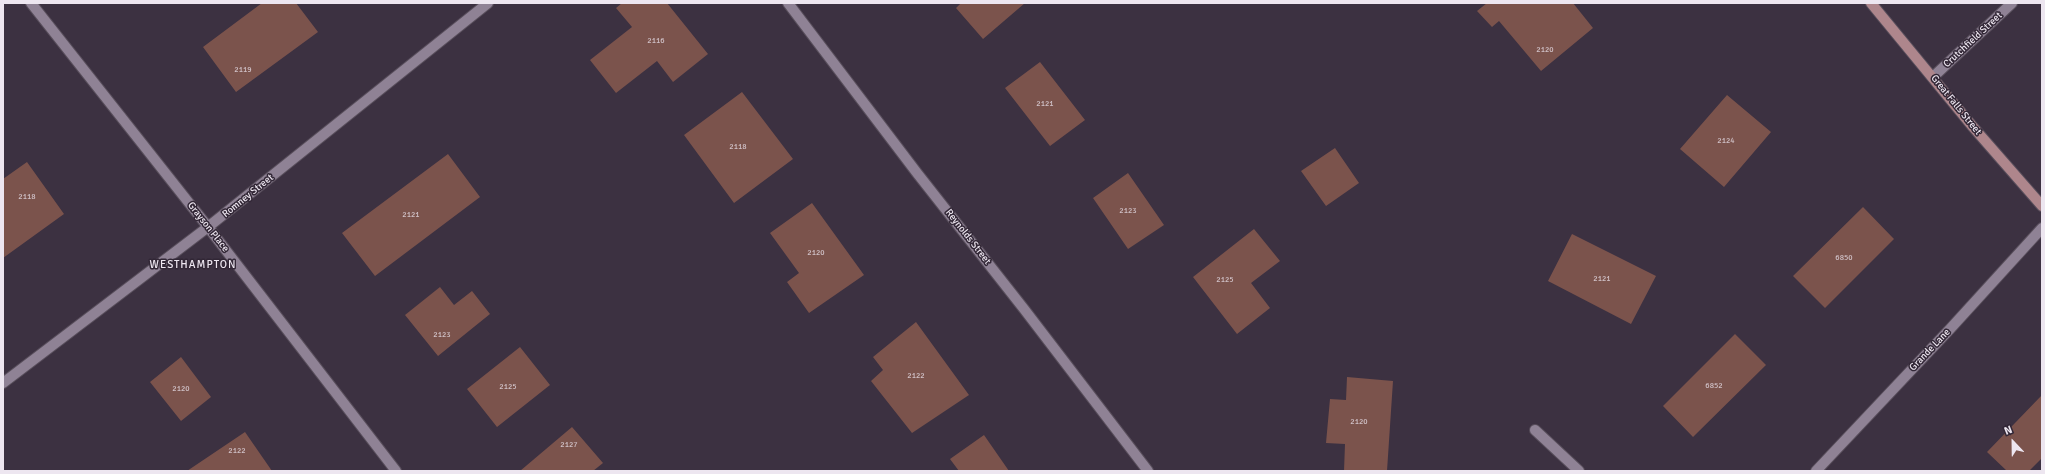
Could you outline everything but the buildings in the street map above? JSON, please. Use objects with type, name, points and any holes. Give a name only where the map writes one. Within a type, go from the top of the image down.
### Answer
[{"type":"main road","name":"Great Falls Street","points":[[1871,3],[1933,76],[1973,128],[2042,206]]},
{"type":"street","name":"Grayson Place","points":[[32,3],[208,227],[396,471]]},
{"type":"street","name":"Romney Street","points":[[3,383],[208,227],[488,3]]},
{"type":"street","name":"Reynolds Street","points":[[788,3],[917,173],[1024,309],[1148,471]]},
{"type":"street","name":"Crutchfield Street","points":[[1933,76],[2012,3]]},
{"type":"street","name":"Grande Lane","points":[[1816,471],[1950,329],[2042,228]]},
{"type":"street","points":[[1535,430],[1579,471]]},
{"type":"district","name":"WESTHAMPTON","points":[[193,265]]}]
